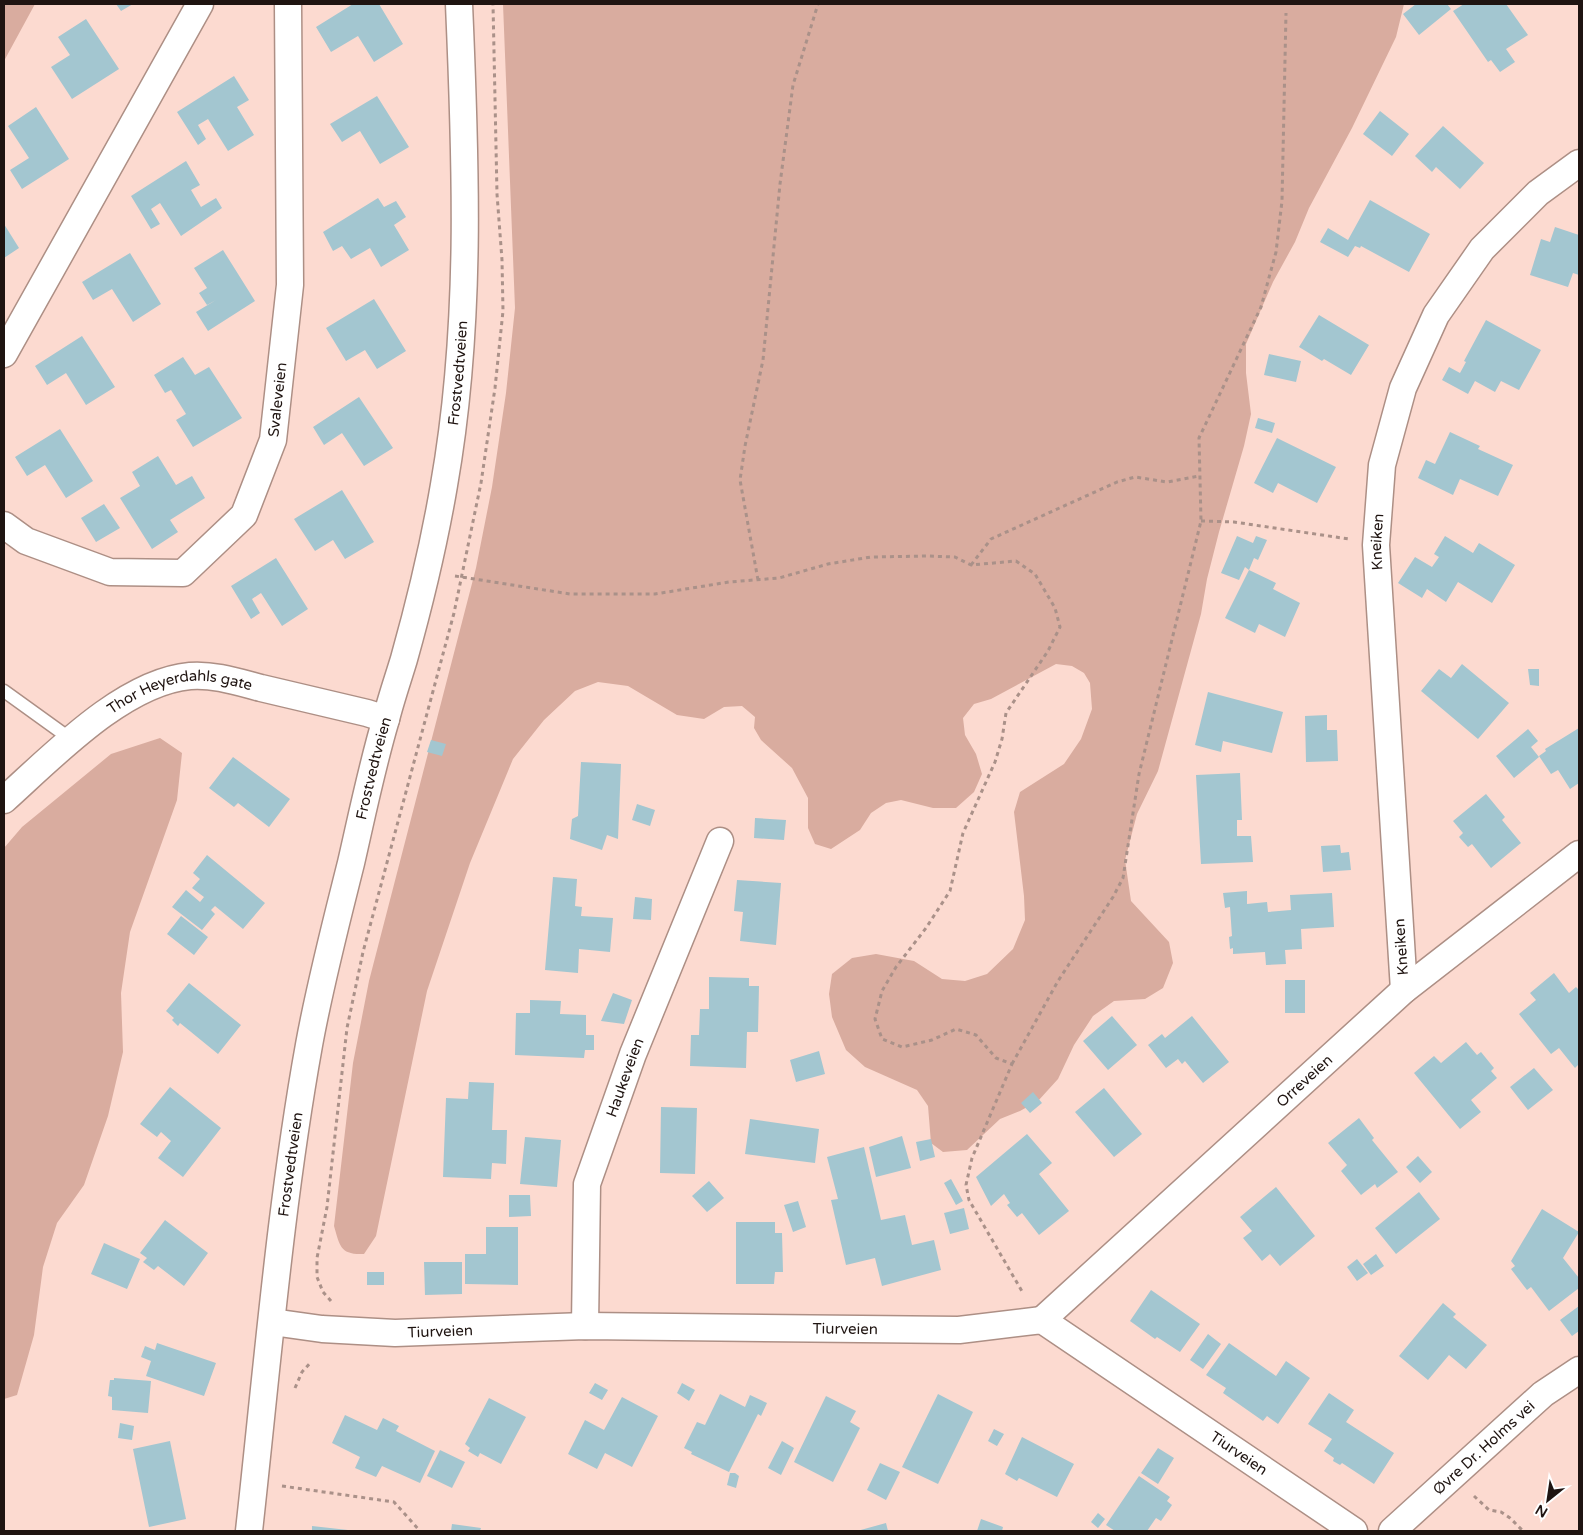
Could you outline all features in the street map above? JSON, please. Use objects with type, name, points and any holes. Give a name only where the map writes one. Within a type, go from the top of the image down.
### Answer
[{"type":"street","points":[[4,354],[200,4]]},
{"type":"street","name":"Svaleveien","points":[[4,525],[26,541],[110,572],[183,573],[244,515],[273,440],[290,285],[288,4]]},
{"type":"street","name":"Frostvedtveien","points":[[249,1531],[272,1322],[276,1263],[309,1044],[328,954],[386,719],[404,660],[427,570],[445,482],[454,418],[463,325],[466,156],[460,4]]},
{"type":"street","name":"Kneiken","points":[[1404,990],[1376,545],[1382,465],[1402,388],[1436,315],[1482,249],[1538,193],[1579,164]]},
{"type":"street","name":"Thor Heyerdahls gate","points":[[4,800],[72,740],[117,704],[143,689],[168,680],[191,676],[219,678],[368,713],[386,719]]},
{"type":"street","name":"Haukeveien","points":[[585,1326],[587,1184],[633,1054],[720,841]]},
{"type":"street","name":"Orreveien","points":[[1042,1320],[1404,990],[1579,854]]},
{"type":"street","name":"Tiurveien","points":[[272,1322],[322,1329],[395,1334],[585,1326],[959,1330],[1042,1320],[1354,1531]]},
{"type":"street","name":"Øvre Dr. Holms vei","points":[[1392,1531],[1543,1394],[1579,1370]]},
{"type":"lane","points":[[4,691],[72,740]]},
{"type":"path","points":[[758,580],[740,480],[744,446],[763,360],[780,184],[793,85],[818,4]]},
{"type":"path","points":[[1042,1320],[1018,1286],[969,1200],[966,1185],[972,1158],[1012,1064],[1058,981],[1113,897],[1123,878],[1139,774],[1201,521],[1200,438],[1261,307],[1276,252],[1282,200],[1286,13]]},
{"type":"path","points":[[971,565],[992,540],[1117,482],[1135,477],[1167,482],[1200,476]]},
{"type":"path","points":[[1201,521],[1234,522],[1354,540]]},
{"type":"path","points":[[427,570],[461,578],[570,594],[655,594],[729,582],[779,578],[828,564],[871,557],[955,557],[971,565],[1016,561],[1035,574],[1056,608],[1060,627],[1048,651],[1006,713],[1002,739],[995,762],[963,833],[950,891],[926,928],[896,967],[882,991],[875,1019],[882,1039],[902,1047],[932,1040],[956,1029],[976,1035],[996,1058],[1012,1064]]},
{"type":"path","points":[[1455,1474],[1489,1510],[1501,1512],[1510,1518],[1522,1531]]},
{"type":"path","points":[[279,1486],[394,1502],[420,1531]]},
{"type":"shaded area","points":[[4,4],[35,4],[4,61]]},
{"type":"shaded area","points":[[503,4],[1404,4],[1396,37],[1352,128],[1309,208],[1295,242],[1273,282],[1246,344],[1246,373],[1251,414],[1244,446],[1219,532],[1207,579],[1201,614],[1158,771],[1137,814],[1125,860],[1131,901],[1169,942],[1173,963],[1163,988],[1145,999],[1114,1001],[1093,1016],[1074,1045],[1058,1079],[1038,1101],[1000,1119],[967,1150],[943,1152],[931,1143],[928,1106],[917,1090],[865,1067],[846,1050],[832,1017],[829,994],[832,974],[852,958],[876,954],[914,961],[942,979],[965,981],[987,974],[1013,949],[1025,920],[1014,812],[1020,792],[1064,764],[1081,739],[1092,709],[1090,683],[1084,673],[1072,666],[1056,664],[991,699],[974,704],[963,718],[965,735],[976,754],[982,774],[974,792],[956,808],[933,808],[901,800],[886,803],[871,813],[860,830],[831,849],[815,844],[808,828],[808,798],[792,768],[761,740],[754,728],[755,717],[742,706],[724,707],[704,719],[677,715],[628,686],[598,682],[575,691],[544,720],[513,759],[470,863],[427,991],[376,1236],[364,1254],[356,1254],[342,1248],[334,1226],[353,1063],[369,981],[476,568],[492,487],[506,393],[515,308]]},
{"type":"shaded area","points":[[160,738],[182,753],[177,800],[130,932],[121,993],[123,1052],[108,1116],[84,1185],[57,1223],[43,1267],[34,1335],[17,1395],[4,1399],[4,848],[22,827],[111,754]]},
{"type":"building","points":[[116,4],[133,4],[121,11]]},
{"type":"building","points":[[353,4],[379,4],[403,44],[374,62],[358,36],[331,52],[316,27]]},
{"type":"building","points":[[1416,4],[1447,4],[1451,9],[1419,35],[1403,14]]},
{"type":"building","points":[[1464,4],[1506,4],[1528,35],[1506,49],[1515,62],[1500,72],[1491,60],[1488,62],[1453,11]]},
{"type":"building","points":[[86,19],[119,69],[72,99],[51,67],[70,55],[58,37]]},
{"type":"building","points":[[234,76],[249,100],[237,107],[254,135],[228,151],[208,119],[198,125],[206,139],[198,145],[177,112]]},
{"type":"building","points":[[377,96],[409,147],[380,164],[360,131],[342,142],[330,124]]},
{"type":"building","points":[[36,107],[69,159],[22,189],[10,170],[29,158],[8,126]]},
{"type":"building","points":[[1380,111],[1409,134],[1392,156],[1363,134]]},
{"type":"building","points":[[1443,126],[1484,163],[1460,189],[1436,167],[1432,172],[1415,156]]},
{"type":"building","points":[[186,161],[200,185],[191,190],[201,207],[216,198],[222,208],[181,236],[160,203],[151,209],[160,224],[151,229],[131,196]]},
{"type":"building","points":[[378,198],[384,207],[396,201],[406,217],[394,225],[409,250],[381,267],[370,248],[351,259],[342,246],[333,251],[323,232]]},
{"type":"building","points":[[1370,200],[1430,234],[1409,272],[1361,246],[1360,248],[1355,246],[1348,257],[1320,242],[1328,228],[1348,240]]},
{"type":"building","points":[[4,224],[19,248],[4,258]]},
{"type":"building","points":[[1555,227],[1579,235],[1579,275],[1573,273],[1568,287],[1530,275],[1541,239],[1550,242]]},
{"type":"building","points":[[223,250],[255,301],[208,331],[196,312],[216,300],[207,305],[199,293],[207,288],[194,268]]},
{"type":"building","points":[[130,253],[161,304],[133,322],[112,289],[93,300],[82,282]]},
{"type":"building","points":[[374,299],[406,351],[377,369],[365,350],[346,361],[326,328]]},
{"type":"building","points":[[1319,315],[1369,345],[1351,375],[1299,347]]},
{"type":"building","points":[[1486,320],[1541,350],[1519,390],[1501,381],[1495,392],[1475,381],[1468,394],[1442,380],[1449,367],[1460,373],[1466,362],[1464,361]]},
{"type":"building","points":[[82,336],[115,387],[86,405],[66,373],[47,385],[35,366]]},
{"type":"building","points":[[1269,354],[1301,361],[1296,382],[1264,375]]},
{"type":"building","points":[[183,357],[195,375],[209,367],[242,418],[193,447],[176,420],[186,414],[171,390],[165,393],[154,375]]},
{"type":"building","points":[[359,397],[393,448],[364,466],[342,433],[324,445],[313,427]]},
{"type":"building","points":[[1258,418],[1275,423],[1272,433],[1255,428]]},
{"type":"building","points":[[60,429],[93,481],[66,498],[45,465],[27,476],[15,457]]},
{"type":"building","points":[[1450,432],[1480,446],[1478,449],[1513,465],[1498,496],[1460,479],[1453,495],[1418,478],[1426,460],[1435,464]]},
{"type":"building","points":[[1277,438],[1336,467],[1317,503],[1278,483],[1273,493],[1254,483]]},
{"type":"building","points":[[158,456],[176,485],[192,476],[205,498],[170,520],[178,532],[152,549],[120,498],[140,486],[132,472]]},
{"type":"building","points":[[342,490],[374,542],[345,559],[333,540],[315,551],[294,519]]},
{"type":"building","points":[[104,504],[120,528],[96,542],[81,518]]},
{"type":"building","points":[[1237,536],[1253,543],[1256,536],[1267,540],[1258,560],[1254,558],[1249,570],[1245,567],[1239,580],[1221,573]]},
{"type":"building","points":[[1445,536],[1473,553],[1479,543],[1515,565],[1492,603],[1458,582],[1446,602],[1427,589],[1422,598],[1398,583],[1415,557],[1432,567],[1439,557],[1434,554]]},
{"type":"building","points":[[276,558],[308,609],[282,626],[261,593],[252,599],[260,613],[251,619],[231,586]]},
{"type":"building","points":[[1249,570],[1276,583],[1273,589],[1300,603],[1285,637],[1259,624],[1255,633],[1225,618]]},
{"type":"building","points":[[1462,664],[1509,703],[1478,739],[1421,691],[1439,669],[1451,678]]},
{"type":"building","points":[[1528,669],[1539,669],[1539,686],[1530,685]]},
{"type":"building","points":[[1208,692],[1283,712],[1272,753],[1223,741],[1221,752],[1195,745]]},
{"type":"building","points":[[1327,715],[1327,730],[1337,730],[1338,761],[1306,762],[1305,716]]},
{"type":"building","points":[[1579,728],[1579,783],[1570,789],[1558,770],[1551,774],[1539,756],[1546,751],[1545,749]]},
{"type":"building","points":[[1528,729],[1538,741],[1531,747],[1539,757],[1514,778],[1496,756]]},
{"type":"building","points":[[431,740],[446,744],[442,756],[427,752]]},
{"type":"building","points":[[233,757],[290,799],[269,827],[238,803],[234,807],[209,788]]},
{"type":"building","points":[[581,762],[621,764],[618,839],[607,835],[602,850],[570,839],[572,819],[578,816]]},
{"type":"building","points":[[1240,773],[1242,820],[1237,820],[1237,836],[1251,836],[1253,862],[1201,864],[1196,775]]},
{"type":"building","points":[[1486,794],[1505,817],[1502,820],[1521,843],[1491,868],[1472,844],[1468,847],[1459,837],[1463,833],[1453,821]]},
{"type":"building","points":[[637,804],[655,810],[650,826],[632,820]]},
{"type":"building","points":[[755,818],[786,820],[784,840],[754,838]]},
{"type":"building","points":[[1340,845],[1341,853],[1349,852],[1351,870],[1323,872],[1321,846]]},
{"type":"building","points":[[207,855],[265,903],[243,929],[215,906],[211,910],[215,914],[202,930],[172,907],[186,890],[200,902],[204,897],[192,888],[200,879],[193,873]]},
{"type":"building","points":[[553,877],[577,879],[575,906],[582,907],[581,916],[613,918],[610,952],[579,949],[578,973],[545,970]]},
{"type":"building","points":[[737,880],[781,883],[776,945],[740,941],[743,912],[734,911]]},
{"type":"building","points":[[1247,891],[1247,904],[1267,902],[1268,912],[1291,910],[1290,895],[1332,893],[1334,927],[1301,929],[1302,949],[1285,950],[1286,964],[1266,965],[1265,952],[1233,954],[1233,948],[1230,949],[1229,937],[1232,936],[1230,907],[1225,908],[1223,893]]},
{"type":"building","points":[[635,897],[652,899],[651,920],[633,919]]},
{"type":"building","points":[[181,916],[208,937],[194,955],[167,934]]},
{"type":"building","points":[[1554,973],[1569,993],[1576,987],[1579,990],[1579,1064],[1575,1068],[1559,1048],[1551,1054],[1519,1014],[1536,1000],[1530,993]]},
{"type":"building","points":[[709,977],[749,978],[749,986],[759,986],[758,1032],[747,1032],[746,1068],[690,1066],[691,1035],[699,1035],[700,1009],[709,1009]]},
{"type":"building","points":[[1285,980],[1305,980],[1305,1013],[1285,1013]]},
{"type":"building","points":[[189,983],[241,1025],[218,1054],[180,1023],[178,1026],[172,1020],[174,1018],[166,1011]]},
{"type":"building","points":[[613,993],[632,1000],[624,1024],[601,1021]]},
{"type":"building","points":[[530,1000],[561,1001],[560,1014],[586,1015],[586,1035],[594,1035],[594,1050],[585,1050],[584,1058],[515,1055],[516,1013],[530,1013]]},
{"type":"building","points":[[1112,1016],[1137,1045],[1108,1070],[1083,1041]]},
{"type":"building","points":[[1192,1016],[1229,1062],[1203,1083],[1185,1061],[1182,1064],[1178,1059],[1166,1068],[1148,1045],[1162,1034],[1165,1038]]},
{"type":"building","points":[[1466,1042],[1477,1055],[1481,1052],[1494,1068],[1491,1071],[1497,1078],[1471,1100],[1481,1112],[1460,1129],[1414,1073],[1434,1056],[1441,1063]]},
{"type":"building","points":[[819,1051],[825,1074],[796,1082],[790,1060]]},
{"type":"building","points":[[1534,1068],[1553,1090],[1528,1110],[1510,1087]]},
{"type":"building","points":[[469,1082],[494,1083],[492,1130],[507,1130],[506,1164],[492,1163],[491,1179],[443,1177],[446,1098],[468,1099]]},
{"type":"building","points":[[170,1087],[221,1128],[183,1177],[158,1158],[171,1141],[161,1132],[157,1137],[140,1124]]},
{"type":"building","points":[[1104,1088],[1142,1134],[1114,1157],[1075,1112]]},
{"type":"building","points":[[1033,1092],[1042,1103],[1030,1113],[1021,1103]]},
{"type":"building","points":[[661,1107],[697,1108],[695,1174],[660,1173]]},
{"type":"building","points":[[1359,1118],[1374,1138],[1372,1140],[1398,1172],[1377,1188],[1375,1184],[1361,1195],[1341,1171],[1347,1165],[1328,1143]]},
{"type":"building","points":[[750,1119],[819,1129],[815,1163],[745,1154]]},
{"type":"building","points":[[1027,1134],[1052,1163],[1039,1174],[1069,1211],[1039,1235],[1022,1213],[1017,1217],[1007,1205],[1010,1203],[1004,1194],[991,1206],[976,1177]]},
{"type":"building","points":[[902,1136],[911,1168],[876,1177],[869,1147]]},
{"type":"building","points":[[525,1137],[561,1140],[557,1187],[520,1184]]},
{"type":"building","points":[[931,1139],[935,1157],[920,1161],[916,1142]]},
{"type":"building","points":[[864,1147],[881,1220],[905,1215],[912,1245],[934,1240],[941,1270],[882,1286],[875,1258],[846,1265],[831,1200],[838,1199],[827,1157]]},
{"type":"building","points":[[1418,1156],[1432,1172],[1420,1183],[1406,1167]]},
{"type":"building","points":[[951,1179],[963,1201],[956,1205],[944,1183]]},
{"type":"building","points":[[709,1181],[724,1198],[707,1212],[692,1196]]},
{"type":"building","points":[[1276,1187],[1315,1236],[1280,1266],[1270,1254],[1262,1261],[1243,1238],[1252,1231],[1240,1217]]},
{"type":"building","points":[[1419,1192],[1440,1219],[1396,1254],[1375,1228]]},
{"type":"building","points":[[509,1195],[530,1195],[531,1216],[509,1217]]},
{"type":"building","points":[[798,1201],[806,1227],[793,1232],[784,1205]]},
{"type":"building","points":[[964,1208],[969,1229],[950,1234],[944,1213]]},
{"type":"building","points":[[1542,1209],[1579,1232],[1563,1258],[1579,1278],[1579,1288],[1549,1311],[1531,1287],[1527,1290],[1511,1269],[1515,1266],[1511,1261]]},
{"type":"building","points":[[165,1220],[208,1253],[184,1286],[158,1266],[154,1270],[143,1262],[147,1258],[140,1253]]},
{"type":"building","points":[[736,1222],[775,1222],[775,1233],[782,1233],[783,1272],[775,1272],[774,1284],[736,1284]]},
{"type":"building","points":[[486,1227],[518,1227],[518,1285],[465,1284],[465,1254],[486,1254]]},
{"type":"building","points":[[104,1243],[140,1259],[127,1289],[91,1274]]},
{"type":"building","points":[[1376,1254],[1384,1266],[1371,1275],[1363,1264]]},
{"type":"building","points":[[1357,1259],[1368,1273],[1357,1281],[1347,1267]]},
{"type":"building","points":[[424,1262],[462,1262],[462,1294],[425,1295]]},
{"type":"building","points":[[367,1272],[384,1272],[384,1285],[367,1285]]},
{"type":"building","points":[[1151,1290],[1200,1324],[1180,1352],[1157,1337],[1155,1339],[1130,1321]]},
{"type":"building","points":[[1443,1303],[1456,1314],[1453,1317],[1487,1345],[1466,1369],[1449,1355],[1428,1380],[1399,1356]]},
{"type":"building","points":[[1579,1306],[1579,1331],[1572,1336],[1560,1320]]},
{"type":"building","points":[[1208,1334],[1221,1344],[1203,1369],[1190,1360]]},
{"type":"building","points":[[157,1343],[216,1363],[204,1396],[146,1376],[151,1361],[141,1357],[145,1346],[155,1350]]},
{"type":"building","points":[[1229,1343],[1276,1376],[1286,1361],[1310,1378],[1278,1424],[1267,1416],[1263,1421],[1223,1393],[1226,1388],[1206,1375]]},
{"type":"building","points":[[114,1378],[151,1381],[148,1413],[112,1410],[112,1397],[108,1396],[110,1380],[114,1380]]},
{"type":"building","points":[[595,1383],[608,1390],[602,1400],[589,1393]]},
{"type":"building","points":[[682,1383],[695,1390],[689,1401],[677,1393]]},
{"type":"building","points":[[1329,1393],[1354,1410],[1346,1422],[1394,1453],[1374,1484],[1342,1463],[1340,1465],[1333,1461],[1334,1458],[1324,1451],[1332,1439],[1308,1424]]},
{"type":"building","points":[[720,1394],[745,1407],[750,1395],[767,1403],[761,1416],[758,1414],[729,1472],[691,1454],[692,1452],[684,1448],[697,1422],[705,1425]]},
{"type":"building","points":[[938,1394],[973,1412],[938,1484],[902,1467]]},
{"type":"building","points":[[826,1396],[856,1411],[850,1422],[860,1428],[833,1482],[794,1462]]},
{"type":"building","points":[[622,1397],[658,1416],[632,1467],[605,1453],[597,1469],[568,1454],[585,1420],[604,1430]]},
{"type":"building","points":[[489,1398],[526,1417],[501,1464],[480,1453],[478,1457],[468,1451],[470,1448],[465,1444]]},
{"type":"building","points":[[345,1415],[377,1430],[383,1418],[399,1426],[396,1431],[435,1451],[420,1483],[382,1466],[376,1477],[355,1468],[360,1457],[332,1443]]},
{"type":"building","points":[[120,1423],[134,1426],[132,1440],[118,1438]]},
{"type":"building","points":[[994,1429],[1004,1434],[997,1446],[988,1441]]},
{"type":"building","points":[[1022,1437],[1074,1464],[1057,1497],[1019,1478],[1017,1481],[1005,1474]]},
{"type":"building","points":[[170,1441],[186,1519],[149,1527],[133,1449]]},
{"type":"building","points":[[782,1441],[794,1448],[781,1475],[768,1468]]},
{"type":"building","points":[[1158,1448],[1174,1458],[1158,1484],[1141,1473]]},
{"type":"building","points":[[440,1450],[465,1462],[452,1488],[427,1476]]},
{"type":"building","points":[[880,1463],[900,1472],[886,1500],[867,1490]]},
{"type":"building","points":[[730,1473],[735,1473],[739,1476],[736,1488],[727,1485]]},
{"type":"building","points":[[1139,1476],[1170,1497],[1167,1501],[1172,1505],[1161,1521],[1156,1518],[1147,1531],[1115,1531],[1106,1525]]},
{"type":"building","points":[[1098,1513],[1105,1519],[1098,1528],[1091,1522]]},
{"type":"building","points":[[981,1519],[1003,1527],[1002,1531],[977,1531]]},
{"type":"building","points":[[886,1523],[888,1531],[857,1531]]},
{"type":"building","points":[[452,1524],[481,1528],[480,1531],[451,1531]]},
{"type":"building","points":[[312,1526],[348,1530],[348,1531],[312,1531]]}]
